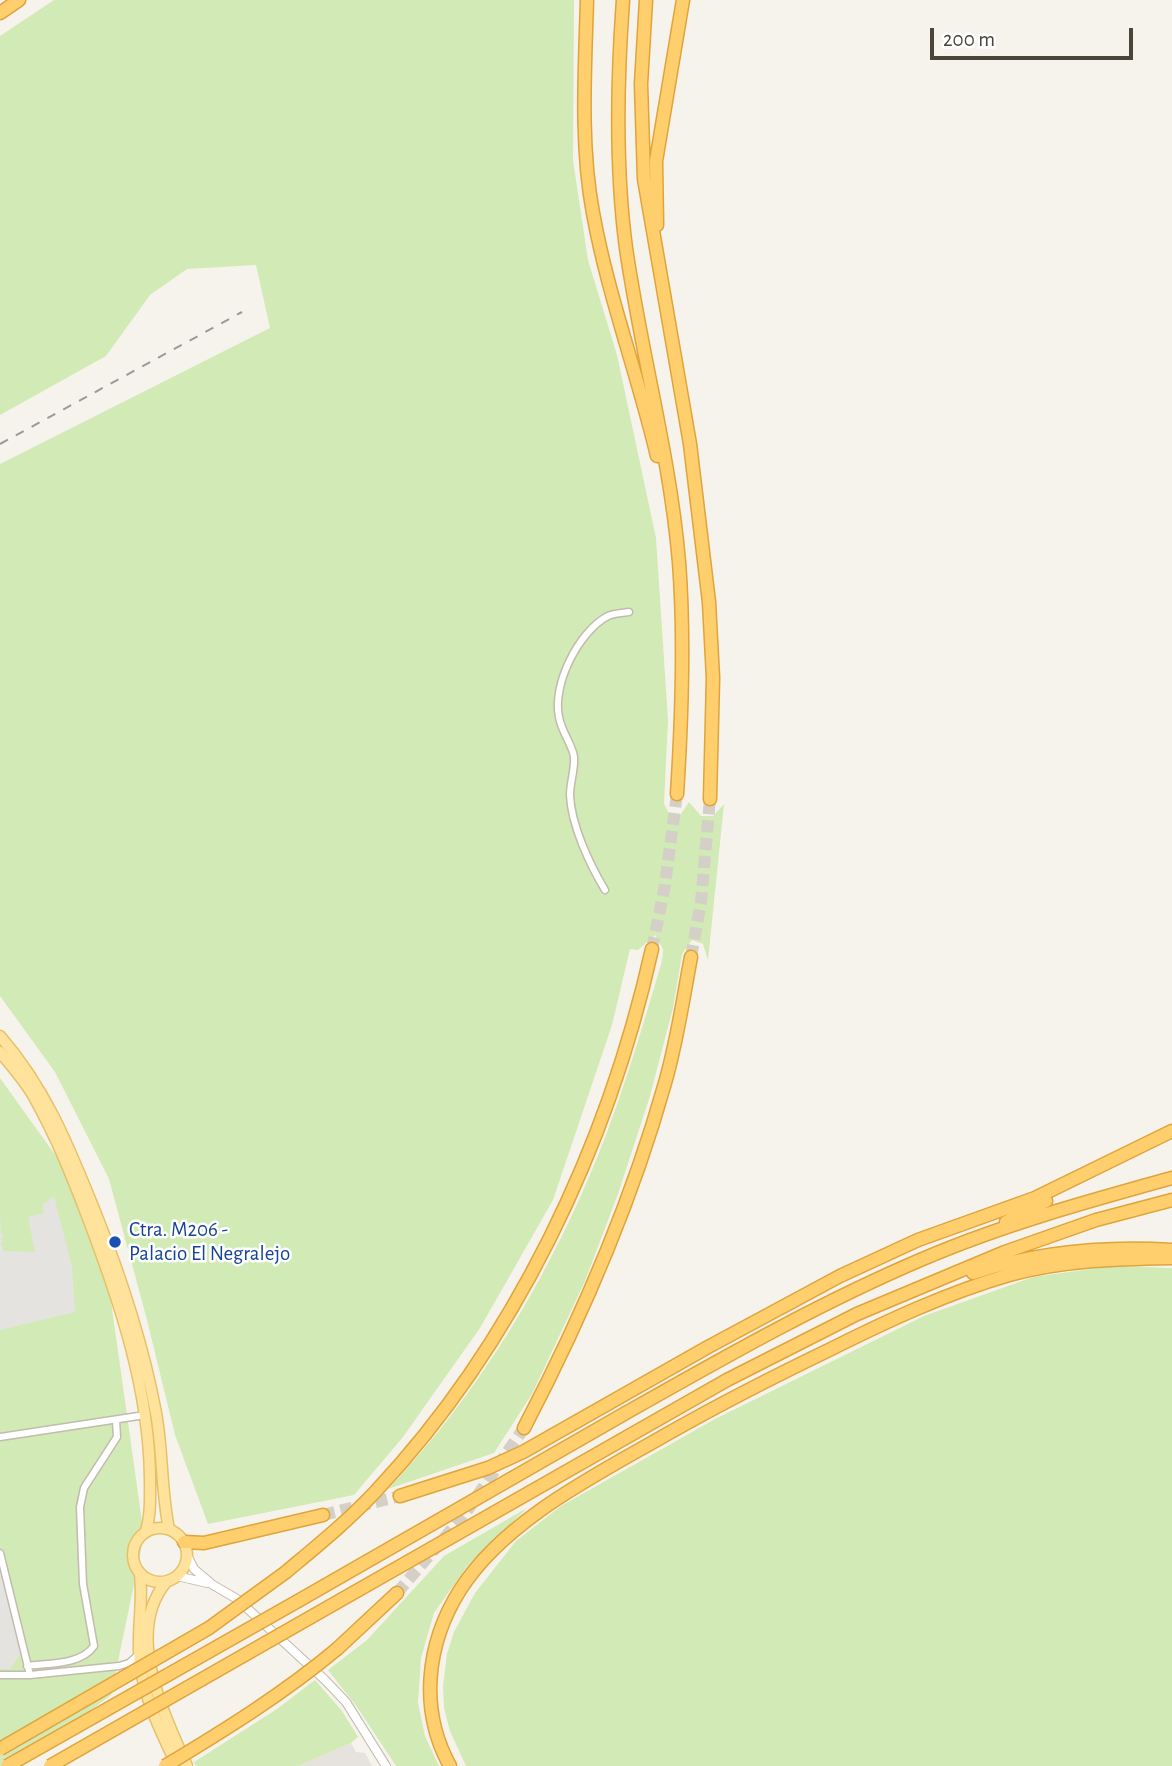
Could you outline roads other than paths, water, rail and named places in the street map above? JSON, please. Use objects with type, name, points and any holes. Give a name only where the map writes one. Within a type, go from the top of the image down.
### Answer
[{"type":"highway","points":[[0,6],[8,0]]},
{"type":"highway","points":[[0,13],[19,0]]},
{"type":"highway","points":[[586,0],[586,161],[593,212],[607,275],[647,414],[679,560]]},
{"type":"highway","points":[[623,0],[618,86],[620,189],[626,249],[662,439],[679,560],[683,685],[677,794]]},
{"type":"highway","points":[[646,0],[641,84],[647,201],[690,444],[709,602],[713,678],[710,799]]},
{"type":"highway","points":[[656,259],[656,161],[683,0]]},
{"type":"highway","points":[[0,1749],[199,1634],[286,1572],[339,1528],[408,1455],[469,1376],[506,1316],[569,1197],[597,1130],[638,1010],[652,949]]},
{"type":"highway","points":[[524,1428],[583,1311],[628,1200],[666,1080],[691,957]]},
{"type":"highway","points":[[994,1232],[1012,1218],[1085,1181],[1172,1131]]},
{"type":"highway","points":[[400,1496],[488,1468],[523,1452],[708,1346],[841,1276],[918,1240],[1035,1198],[1172,1131]]},
{"type":"highway","points":[[7,1766],[785,1325],[926,1258],[994,1232],[1172,1178]]},
{"type":"highway","points":[[50,1766],[727,1380],[857,1314],[1004,1252],[1083,1225],[1172,1200]]},
{"type":"highway","points":[[932,1281],[954,1279],[1006,1262],[1103,1248],[1172,1250]]},
{"type":"highway","points":[[450,1766],[439,1742],[430,1700],[431,1664],[435,1645],[460,1589],[486,1557],[512,1532],[540,1511],[605,1469],[733,1397],[875,1327],[940,1299],[1009,1275],[1056,1265],[1104,1259],[1172,1258]]},
{"type":"highway","points":[[185,1548],[323,1515]]},
{"type":"highway","points":[[165,1766],[237,1723],[303,1677],[397,1593]]},
{"type":"main road","points":[[0,1036],[28,1071],[54,1113],[108,1244],[140,1344],[156,1413],[164,1506],[169,1529],[185,1548],[184,1567],[153,1599],[150,1608],[150,1662],[157,1694],[187,1766]]},
{"type":"main road","points":[[0,1052],[35,1098],[56,1137],[119,1305],[145,1415],[150,1462],[146,1531]]},
{"type":"main road","points":[[169,1529],[146,1531],[136,1540],[133,1562],[140,1574],[142,1592],[139,1654],[143,1683],[160,1732],[177,1766]]},
{"type":"main road","points":[[140,1574],[150,1580],[172,1578]]},
{"type":"street","points":[[605,890],[586,853],[570,797],[574,754],[564,736],[558,715],[559,691],[576,648],[590,629],[610,615],[629,612]]},
{"type":"street","points":[[0,1437],[145,1415]]},
{"type":"street","points":[[27,1666],[74,1660],[89,1654],[94,1646],[82,1584],[80,1507],[84,1488],[117,1437],[116,1420]]},
{"type":"street","points":[[185,1548],[194,1569],[213,1585],[237,1599],[346,1702],[386,1766]]},
{"type":"street","points":[[0,1553],[30,1675]]},
{"type":"street","points":[[172,1578],[213,1585]]},
{"type":"street","points":[[0,1675],[30,1675],[119,1666],[129,1663],[139,1654]]},
{"type":"street","points":[[119,1666],[135,1672],[143,1683]]},
{"type":"tunnel","points":[[652,949],[665,885],[677,794]]},
{"type":"tunnel","points":[[691,957],[701,902],[710,799]]},
{"type":"tunnel","points":[[397,1593],[464,1515],[524,1428]]},
{"type":"tunnel","points":[[323,1515],[400,1496]]},
{"type":"railway","points":[[0,444],[242,312]]},
{"type":"place","name":"Ctra. M206 - Palacio El Negralejo","points":[[115,1242]]}]
